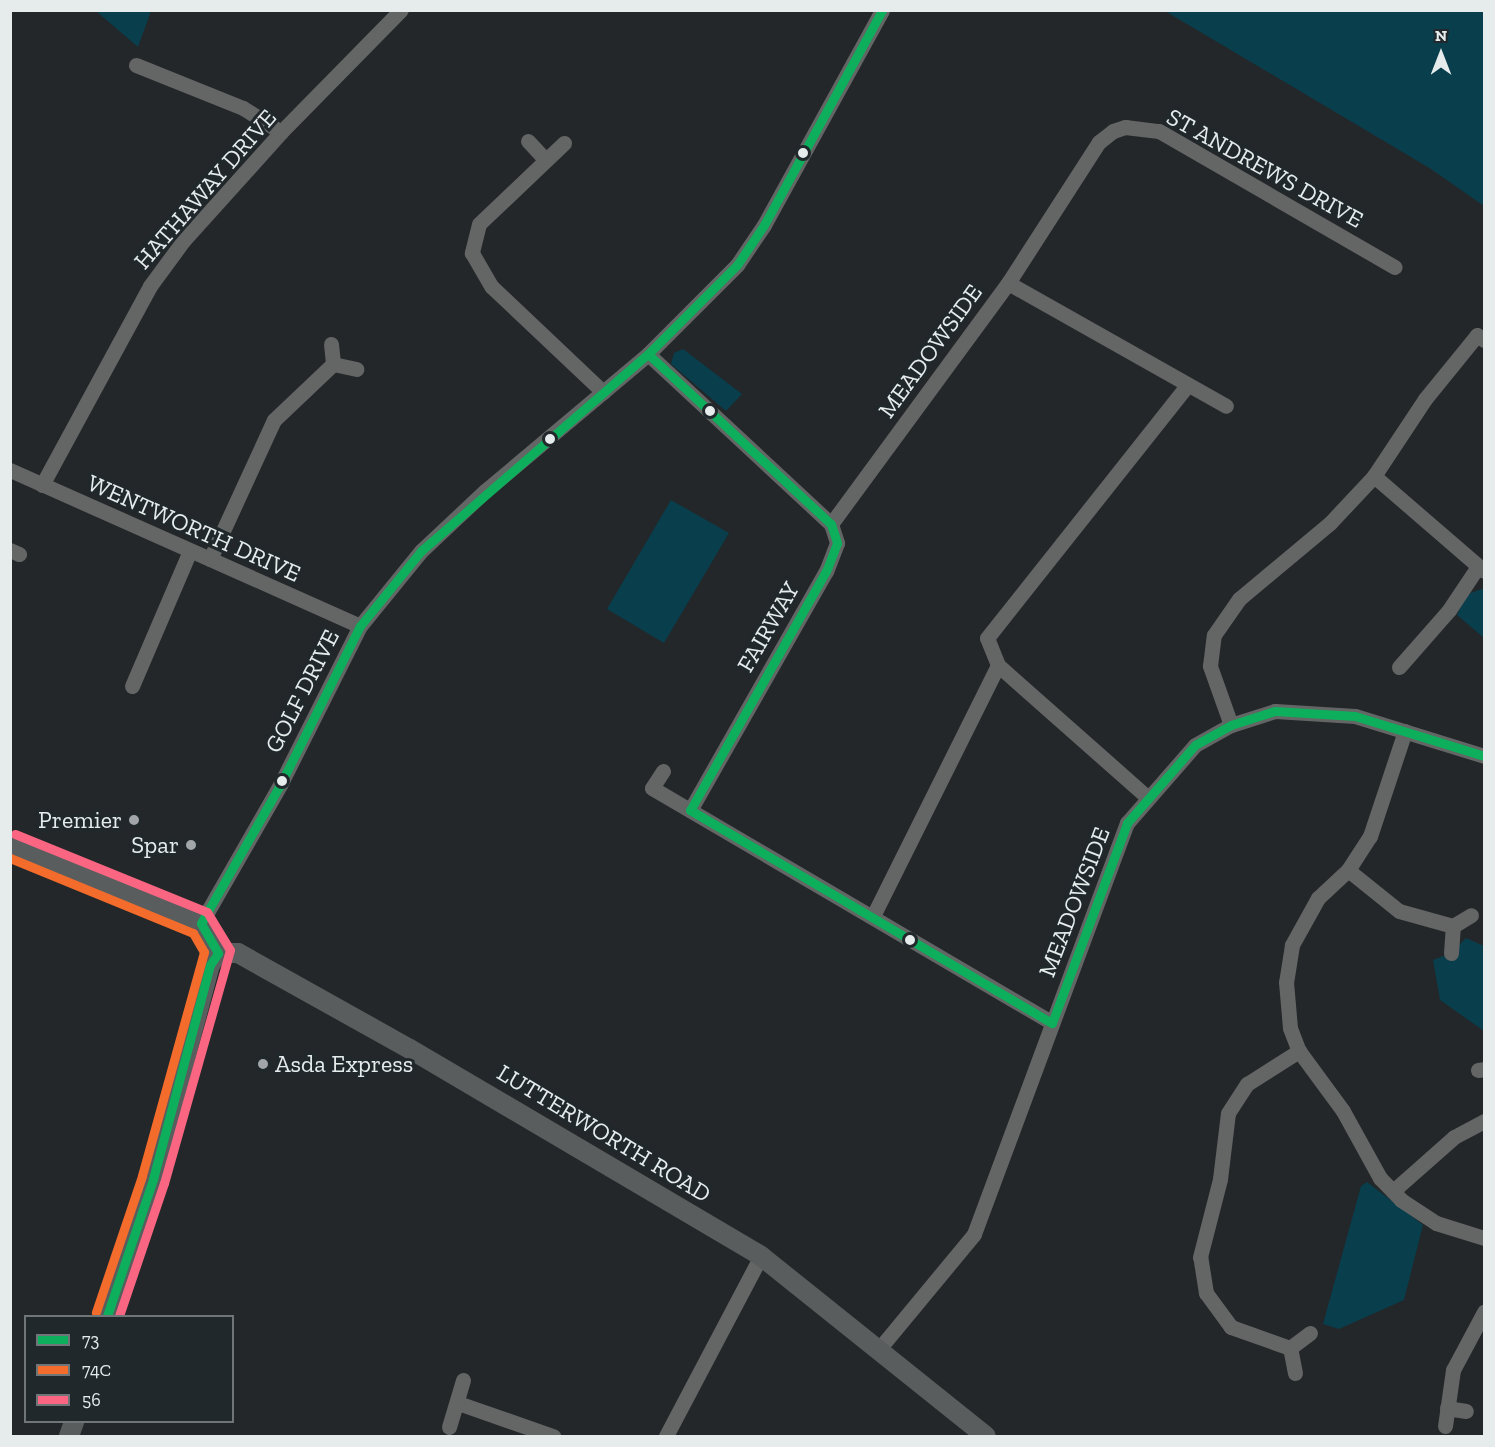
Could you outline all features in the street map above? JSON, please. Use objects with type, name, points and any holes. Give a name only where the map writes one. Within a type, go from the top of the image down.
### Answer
[{"type":"main road","points":[[10,845],[201,923],[218,953],[210,965],[153,1179],[108,1315]]},
{"type":"main road","name":"LUTTERWORTH ROAD","points":[[218,953],[238,953],[410,1049],[761,1256],[879,1348],[986,1437]]},
{"type":"street","name":"HATHAWAY DRIVE","points":[[42,485],[150,286],[183,241],[281,132],[400,10]]},
{"type":"street","name":"GOLF DRIVE","points":[[201,923],[280,785],[360,626],[421,551],[648,354],[737,266],[882,10]]},
{"type":"street","points":[[136,65],[243,108],[281,132]]},
{"type":"street","name":"ST ANDREWS DRIVE","points":[[1008,283],[1099,142],[1125,128],[1159,130],[1395,267]]},
{"type":"street","points":[[528,141],[546,160]]},
{"type":"street","points":[[564,143],[479,224],[472,253],[492,287],[603,392]]},
{"type":"street","name":"MEADOWSIDE","points":[[831,524],[1008,283],[1186,387],[1226,406]]},
{"type":"street","points":[[1231,725],[1210,666],[1214,635],[1239,599],[1330,523],[1374,476],[1425,399],[1481,338]]},
{"type":"street","points":[[331,344],[333,364]]},
{"type":"street","points":[[648,354],[831,524]]},
{"type":"street","points":[[333,364],[356,369]]},
{"type":"street","points":[[210,560],[274,420],[333,364]]},
{"type":"street","points":[[1147,797],[998,665],[988,649],[991,629],[1186,387]]},
{"type":"street","name":"WENTWORTH DRIVE","points":[[10,470],[360,626]]},
{"type":"street","points":[[1374,476],[1481,569],[1418,657],[1399,667]]},
{"type":"street","name":"FAIRWAY","points":[[690,810],[835,554],[831,524]]},
{"type":"street","points":[[132,686],[190,551]]},
{"type":"street","points":[[873,916],[998,665]]},
{"type":"street","name":"MEADOWSIDE","points":[[879,1348],[974,1234],[1127,823],[1147,797],[1195,745],[1231,725],[1275,711],[1355,716],[1485,756]]},
{"type":"street","points":[[1405,731],[1370,836],[1348,870],[1318,898],[1292,945],[1288,1006],[1299,1052],[1343,1111],[1380,1178],[1393,1191],[1436,1223],[1485,1238]]},
{"type":"street","points":[[663,771],[652,788],[1052,1023]]},
{"type":"street","points":[[1348,870],[1399,911],[1453,926],[1471,915]]},
{"type":"street","points":[[1451,953],[1453,926]]},
{"type":"street","points":[[1290,1348],[1231,1327],[1206,1293],[1200,1257],[1220,1179],[1228,1113],[1247,1084],[1299,1052]]},
{"type":"street","points":[[1393,1191],[1455,1137],[1485,1121]]},
{"type":"street","points":[[666,1437],[761,1256]]},
{"type":"street","points":[[1445,1426],[1453,1370],[1485,1312]]},
{"type":"street","points":[[1290,1348],[1310,1333]]},
{"type":"street","points":[[1290,1348],[1295,1373]]},
{"type":"street","points":[[449,1427],[463,1380]]},
{"type":"street","points":[[458,1403],[553,1437]]},
{"type":"street","points":[[1447,1408],[1466,1411]]},
{"type":"shaded area","points":[[96,11],[151,11],[138,47]]},
{"type":"shaded area","points":[[1165,11],[1484,11],[1484,206],[1431,169]]},
{"type":"shaded area","points":[[683,349],[742,394],[726,411],[671,364],[674,353]]},
{"type":"shaded area","points":[[671,500],[729,533],[664,643],[607,609]]},
{"type":"shaded area","points":[[1484,588],[1484,638],[1457,615],[1466,595]]},
{"type":"shaded area","points":[[1466,938],[1484,946],[1484,1031],[1440,1000],[1433,960],[1451,953]]},
{"type":"shaded area","points":[[1367,1182],[1423,1225],[1404,1300],[1339,1329],[1323,1324],[1361,1186]]},
{"type":"transit line","name":"73","points":[[107,1315],[153,1179],[210,965],[218,953],[201,923],[280,785],[360,626],[421,551],[648,354],[737,265],[764,225],[882,10]]},
{"type":"transit line","name":"73","points":[[648,354],[831,524],[837,543],[826,571],[690,810],[1052,1023],[1127,823],[1195,745],[1231,725],[1275,711],[1355,716],[1484,756]]},
{"type":"transit line","name":"56","points":[[15,834],[207,912],[230,950],[164,1183],[119,1315]]},
{"type":"transit line","name":"74C","points":[[10,858],[193,933],[204,952],[142,1176],[96,1312]]},
{"type":"place","name":"Premier","points":[[134,820]]},
{"type":"place","name":"Spar","points":[[191,845]]},
{"type":"place","name":"Asda Express","points":[[263,1064]]}]
